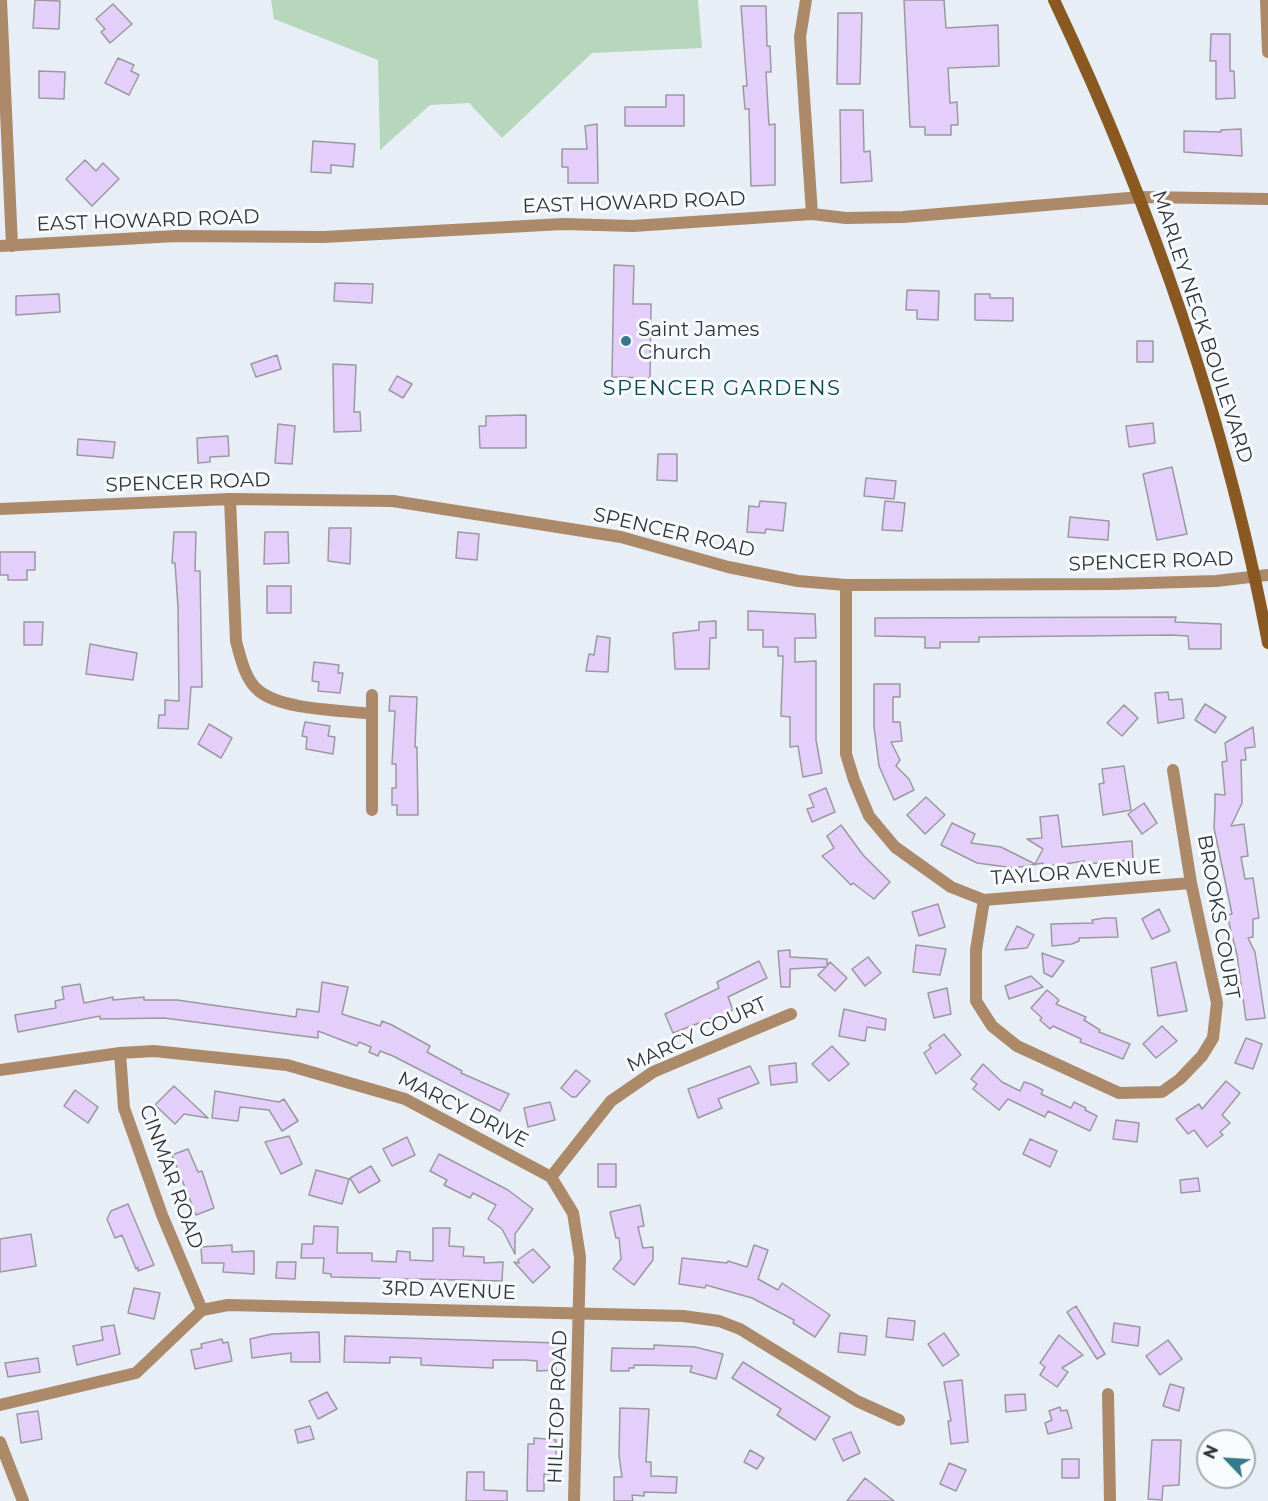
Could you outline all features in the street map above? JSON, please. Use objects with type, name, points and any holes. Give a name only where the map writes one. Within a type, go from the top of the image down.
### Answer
[{"type":"main road","name":"MARLEY NECK BOULEVARD","points":[[1054,0],[1141,197],[1202,375],[1262,576],[1268,643]]},
{"type":"street","points":[[1,0],[6,246]]},
{"type":"street","points":[[806,0],[800,37],[812,214]]},
{"type":"street","points":[[1266,0],[1268,52]]},
{"type":"street","name":"EAST HOWARD ROAD","points":[[6,246],[176,236],[324,237],[563,224],[633,226],[812,214],[846,218],[903,217],[1141,197],[1268,200]]},
{"type":"street","points":[[230,499],[236,641],[240,659],[258,691],[292,704],[372,714]]},
{"type":"street","name":"SPENCER ROAD","points":[[0,509],[230,499],[393,501],[621,537],[728,567],[798,581],[846,585],[1113,584],[1216,581],[1262,576]]},
{"type":"street","name":"TAYLOR AVENUE","points":[[846,585],[846,754],[869,816],[895,847],[951,887],[984,900],[1191,883]]},
{"type":"street","points":[[372,695],[372,810]]},
{"type":"street","name":"BROOKS COURT","points":[[984,900],[976,950],[976,1001],[992,1026],[1017,1046],[1119,1093],[1162,1092],[1180,1079],[1202,1056],[1214,1038],[1217,1003],[1191,883],[1173,770]]},
{"type":"street","name":"MARCY COURT","points":[[551,1177],[611,1101],[634,1083],[653,1072],[791,1014]]},
{"type":"street","name":"MARCY DRIVE","points":[[0,1071],[120,1053],[154,1051],[276,1064],[357,1083],[405,1099],[551,1177]]},
{"type":"street","name":"CINMAR ROAD","points":[[120,1053],[124,1108],[162,1215],[202,1310]]},
{"type":"street","points":[[551,1177],[573,1213],[578,1234],[581,1314]]},
{"type":"street","name":"3RD AVENUE","points":[[202,1310],[228,1305],[683,1316],[720,1321],[766,1343],[856,1401],[899,1420]]},
{"type":"street","points":[[0,1405],[136,1373],[202,1310]]},
{"type":"street","name":"HILLTOP ROAD","points":[[574,1501],[581,1314]]},
{"type":"street","points":[[1108,1394],[1110,1501]]},
{"type":"street","points":[[0,1442],[23,1501]]},
{"type":"green space","points":[[271,0],[698,0],[702,48],[592,53],[502,138],[469,103],[430,105],[380,150],[378,60],[274,19]]},
{"type":"building","points":[[35,0],[60,1],[59,29],[33,28]]},
{"type":"building","points":[[904,0],[944,0],[946,28],[998,25],[999,66],[948,68],[950,103],[957,102],[958,125],[951,125],[951,135],[925,135],[925,127],[910,127]]},
{"type":"building","points":[[113,4],[132,24],[110,43],[101,32],[105,29],[96,19]]},
{"type":"building","points":[[741,6],[766,6],[767,46],[770,46],[771,72],[766,72],[769,125],[775,124],[775,185],[751,186],[749,109],[745,109],[743,86],[747,86]]},
{"type":"building","points":[[838,13],[862,13],[860,84],[837,84]]},
{"type":"building","points":[[1211,34],[1230,34],[1230,71],[1234,71],[1235,98],[1216,99],[1216,61],[1210,61]]},
{"type":"building","points":[[118,58],[134,65],[131,71],[139,75],[129,95],[105,83]]},
{"type":"building","points":[[39,71],[65,72],[64,99],[39,98]]},
{"type":"building","points":[[666,95],[684,95],[684,126],[625,126],[625,107],[666,107]]},
{"type":"building","points":[[840,110],[863,110],[864,152],[870,151],[872,181],[841,183]]},
{"type":"building","points":[[597,124],[598,183],[568,183],[568,167],[562,167],[562,149],[587,149],[585,126]]},
{"type":"building","points":[[1241,129],[1242,156],[1184,152],[1184,131],[1221,132],[1221,130]]},
{"type":"building","points":[[313,141],[355,144],[353,167],[331,165],[331,173],[311,172]]},
{"type":"building","points":[[85,160],[96,171],[103,163],[119,179],[92,206],[66,179]]},
{"type":"building","points":[[614,265],[634,266],[633,304],[651,304],[650,378],[612,377]]},
{"type":"building","points":[[335,283],[373,284],[372,303],[334,301]]},
{"type":"building","points":[[907,290],[939,291],[938,320],[917,319],[917,310],[906,310]]},
{"type":"building","points":[[59,294],[60,312],[16,315],[16,296]]},
{"type":"building","points":[[975,294],[990,294],[990,298],[1013,298],[1013,321],[975,320]]},
{"type":"building","points":[[1137,341],[1153,341],[1153,362],[1137,362]]},
{"type":"building","points":[[277,355],[281,369],[256,377],[251,364]]},
{"type":"building","points":[[333,364],[356,365],[354,412],[360,412],[361,431],[334,432]]},
{"type":"building","points":[[397,376],[412,384],[403,398],[389,390]]},
{"type":"building","points":[[526,415],[526,448],[480,448],[479,426],[486,426],[486,416]]},
{"type":"building","points":[[1153,423],[1155,443],[1129,447],[1126,426]]},
{"type":"building","points":[[278,424],[295,426],[292,464],[275,463]]},
{"type":"building","points":[[228,436],[229,456],[210,457],[210,462],[198,463],[197,438]]},
{"type":"building","points":[[78,439],[115,442],[113,458],[77,455]]},
{"type":"building","points":[[658,454],[677,454],[677,481],[657,480]]},
{"type":"building","points":[[1172,467],[1187,534],[1157,540],[1143,474]]},
{"type":"building","points":[[866,478],[896,481],[894,499],[864,496]]},
{"type":"building","points":[[760,501],[786,503],[783,531],[766,529],[765,533],[747,532],[749,506],[759,507]]},
{"type":"building","points":[[885,501],[905,503],[902,531],[882,530]]},
{"type":"building","points":[[1070,517],[1109,521],[1108,540],[1068,537]]},
{"type":"building","points":[[329,528],[351,528],[350,564],[328,561]]},
{"type":"building","points":[[174,532],[196,532],[195,571],[200,571],[202,687],[191,687],[188,729],[158,728],[159,715],[165,715],[165,700],[179,701],[178,607],[175,563],[172,563]]},
{"type":"building","points":[[265,532],[288,532],[289,563],[264,564]]},
{"type":"building","points":[[458,532],[479,534],[477,560],[456,558]]},
{"type":"building","points":[[0,552],[35,552],[35,570],[27,570],[27,580],[8,580],[8,575],[0,575]]},
{"type":"building","points":[[267,586],[291,586],[291,613],[267,613]]},
{"type":"building","points":[[748,611],[815,614],[816,638],[795,638],[795,662],[816,661],[816,740],[822,773],[803,777],[798,746],[790,747],[790,717],[781,716],[783,656],[778,656],[778,647],[763,647],[763,630],[748,630]]},
{"type":"building","points":[[1176,617],[1175,622],[1221,624],[1221,649],[1189,649],[1188,636],[1172,635],[979,637],[979,642],[940,642],[940,648],[925,648],[925,637],[875,636],[875,618]]},
{"type":"building","points":[[716,621],[716,638],[710,638],[709,669],[675,669],[673,633],[699,630],[699,622]]},
{"type":"building","points":[[24,622],[43,622],[42,645],[24,645]]},
{"type":"building","points":[[597,636],[610,638],[608,672],[586,671],[589,654],[594,655]]},
{"type":"building","points":[[90,644],[137,653],[133,680],[86,674]]},
{"type":"building","points":[[314,662],[339,665],[338,673],[343,673],[340,693],[318,691],[319,682],[312,681]]},
{"type":"building","points":[[874,684],[900,684],[900,697],[893,697],[893,722],[900,722],[902,741],[891,742],[900,760],[896,766],[909,779],[914,790],[894,800],[879,766],[874,727]]},
{"type":"building","points":[[1168,692],[1169,700],[1182,699],[1184,718],[1158,723],[1155,693]]},
{"type":"building","points":[[390,696],[417,697],[415,747],[417,747],[418,815],[397,815],[397,805],[392,805],[392,788],[396,788],[396,764],[392,764],[395,711],[389,711]]},
{"type":"building","points":[[1205,704],[1226,717],[1215,733],[1195,720]]},
{"type":"building","points":[[1124,705],[1138,718],[1122,736],[1107,723]]},
{"type":"building","points":[[305,722],[330,726],[328,736],[335,737],[333,754],[306,749],[307,737],[302,736]]},
{"type":"building","points":[[209,724],[232,738],[221,758],[198,744]]},
{"type":"building","points":[[1253,727],[1255,747],[1245,748],[1246,760],[1241,760],[1242,803],[1231,826],[1244,824],[1248,856],[1241,857],[1245,879],[1253,878],[1259,918],[1253,919],[1253,937],[1248,938],[1255,952],[1265,1018],[1246,1020],[1237,955],[1227,915],[1232,914],[1214,828],[1215,794],[1225,795],[1222,762],[1227,761],[1225,743]]},
{"type":"building","points":[[1124,766],[1131,810],[1103,815],[1099,784],[1104,783],[1102,769]]},
{"type":"building","points":[[826,788],[835,812],[812,822],[807,809],[814,807],[809,795]]},
{"type":"building","points":[[926,797],[945,815],[925,834],[907,815]]},
{"type":"building","points":[[1144,803],[1157,823],[1142,834],[1128,814]]},
{"type":"building","points":[[1058,815],[1062,847],[1132,841],[1133,860],[1084,864],[1084,861],[1043,866],[1043,863],[1014,868],[977,863],[941,845],[952,823],[975,834],[971,843],[1001,847],[1035,864],[1043,849],[1027,839],[1042,838],[1040,817]]},
{"type":"building","points":[[841,825],[863,855],[890,882],[874,899],[853,883],[851,885],[822,856],[834,848],[827,836]]},
{"type":"building","points":[[938,904],[945,927],[919,936],[912,912]]},
{"type":"building","points":[[1159,909],[1170,931],[1152,939],[1142,919]]},
{"type":"building","points":[[1116,918],[1118,937],[1079,938],[1079,941],[1072,944],[1052,946],[1051,924],[1093,923],[1092,920]]},
{"type":"building","points":[[1017,926],[1034,935],[1027,948],[1005,950]]},
{"type":"building","points":[[916,945],[946,949],[940,975],[913,972]]},
{"type":"building","points":[[790,950],[790,957],[827,959],[827,966],[830,962],[847,978],[835,991],[818,975],[826,967],[790,969],[790,987],[781,987],[778,951]]},
{"type":"building","points":[[1042,953],[1064,961],[1052,977],[1044,973]]},
{"type":"building","points":[[868,957],[881,973],[865,986],[852,969]]},
{"type":"building","points":[[759,961],[767,978],[728,997],[733,1010],[673,1033],[665,1014],[719,988],[717,982]]},
{"type":"building","points":[[1176,962],[1187,1011],[1158,1016],[1151,968]]},
{"type":"building","points":[[1031,976],[1043,987],[1009,999],[1005,986]]},
{"type":"building","points":[[322,982],[348,987],[342,1014],[380,1026],[382,1021],[392,1025],[430,1046],[427,1052],[462,1071],[461,1073],[509,1094],[500,1111],[393,1056],[380,1051],[378,1056],[369,1052],[371,1047],[359,1042],[357,1046],[318,1031],[318,1038],[164,1018],[100,1019],[100,1016],[18,1032],[15,1015],[56,1008],[55,1001],[64,999],[62,987],[80,984],[84,1003],[113,997],[113,1000],[144,997],[144,1000],[177,1000],[296,1017],[297,1009],[319,1012]]},
{"type":"building","points":[[947,988],[951,1014],[934,1018],[928,993]]},
{"type":"building","points":[[1047,990],[1059,1000],[1056,1004],[1086,1017],[1084,1020],[1100,1030],[1099,1032],[1130,1044],[1123,1059],[1080,1042],[1081,1039],[1053,1026],[1050,1029],[1040,1020],[1042,1018],[1031,1008]]},
{"type":"building","points":[[844,1009],[886,1019],[885,1030],[867,1027],[865,1041],[839,1036]]},
{"type":"building","points":[[1162,1026],[1177,1041],[1156,1058],[1143,1044]]},
{"type":"building","points":[[944,1034],[961,1055],[936,1074],[924,1053],[931,1048],[929,1045]]},
{"type":"building","points":[[1246,1038],[1262,1044],[1253,1069],[1235,1063]]},
{"type":"building","points":[[832,1046],[849,1064],[829,1081],[812,1064]]},
{"type":"building","points":[[796,1063],[797,1082],[771,1085],[769,1066]]},
{"type":"building","points":[[983,1064],[1002,1082],[1020,1091],[1024,1082],[1043,1090],[1041,1094],[1071,1108],[1074,1102],[1086,1108],[1085,1110],[1097,1116],[1090,1131],[1048,1111],[1045,1117],[1008,1099],[999,1110],[973,1089],[977,1084],[971,1079]]},
{"type":"building","points":[[750,1066],[759,1083],[718,1099],[722,1108],[698,1118],[688,1089]]},
{"type":"building","points":[[576,1070],[590,1081],[576,1097],[572,1097],[561,1088]]},
{"type":"building","points":[[1226,1081],[1240,1093],[1222,1115],[1230,1123],[1220,1132],[1223,1135],[1207,1147],[1194,1130],[1188,1134],[1176,1119],[1199,1104],[1202,1109]]},
{"type":"building","points":[[174,1086],[208,1118],[184,1114],[175,1124],[155,1105]]},
{"type":"building","points":[[75,1090],[98,1107],[88,1123],[64,1106]]},
{"type":"building","points":[[215,1091],[279,1102],[284,1099],[298,1121],[282,1131],[269,1110],[240,1107],[238,1121],[212,1118]]},
{"type":"building","points":[[550,1102],[555,1120],[528,1127],[524,1108]]},
{"type":"building","points":[[1116,1120],[1139,1123],[1137,1142],[1113,1139]]},
{"type":"building","points":[[289,1136],[302,1164],[281,1174],[265,1142]]},
{"type":"building","points":[[407,1137],[415,1155],[392,1166],[383,1149]]},
{"type":"building","points":[[1030,1139],[1057,1151],[1050,1167],[1023,1154]]},
{"type":"building","points":[[188,1149],[198,1172],[202,1171],[214,1208],[196,1215],[172,1155]]},
{"type":"building","points":[[439,1154],[508,1190],[533,1209],[515,1234],[515,1254],[502,1229],[488,1219],[496,1205],[473,1193],[470,1198],[444,1185],[447,1180],[430,1171]]},
{"type":"building","points":[[598,1164],[616,1164],[616,1187],[598,1187]]},
{"type":"building","points":[[371,1166],[380,1181],[359,1193],[350,1178]]},
{"type":"building","points":[[316,1170],[349,1179],[342,1204],[309,1195]]},
{"type":"building","points":[[1198,1178],[1200,1191],[1181,1193],[1180,1180]]},
{"type":"building","points":[[128,1204],[154,1265],[138,1271],[122,1235],[115,1238],[107,1219],[111,1211]]},
{"type":"building","points":[[640,1205],[644,1226],[638,1227],[643,1248],[653,1247],[653,1260],[634,1285],[613,1269],[621,1259],[619,1238],[616,1238],[610,1212]]},
{"type":"building","points":[[314,1226],[338,1227],[337,1253],[372,1253],[372,1261],[396,1262],[397,1251],[410,1252],[410,1260],[433,1261],[433,1228],[450,1228],[449,1246],[464,1247],[463,1256],[484,1257],[484,1263],[503,1262],[502,1281],[331,1277],[331,1274],[323,1273],[324,1258],[301,1258],[302,1244],[313,1244]]},
{"type":"building","points":[[31,1234],[36,1266],[0,1272],[0,1239]]},
{"type":"building","points":[[232,1245],[232,1252],[254,1251],[254,1274],[223,1272],[224,1263],[202,1263],[201,1247]]},
{"type":"building","points":[[754,1245],[768,1250],[758,1279],[778,1290],[782,1283],[830,1315],[815,1337],[793,1323],[794,1320],[752,1298],[706,1285],[705,1288],[679,1284],[682,1258],[727,1263],[728,1261],[747,1267]]},
{"type":"building","points":[[533,1249],[550,1267],[533,1283],[514,1262],[519,1263],[518,1260]]},
{"type":"building","points":[[277,1262],[296,1262],[295,1279],[276,1278]]},
{"type":"building","points":[[134,1288],[160,1293],[154,1319],[128,1313]]},
{"type":"building","points":[[1076,1306],[1105,1354],[1097,1359],[1067,1312]]},
{"type":"building","points":[[888,1318],[915,1321],[913,1340],[886,1337]]},
{"type":"building","points":[[1114,1323],[1140,1327],[1138,1346],[1112,1342]]},
{"type":"building","points":[[114,1325],[120,1354],[77,1365],[73,1346],[103,1340],[101,1327]]},
{"type":"building","points":[[319,1332],[320,1362],[291,1362],[291,1353],[252,1358],[250,1339],[272,1334]]},
{"type":"building","points":[[840,1333],[867,1336],[865,1355],[838,1352]]},
{"type":"building","points":[[944,1333],[959,1355],[943,1366],[928,1344]]},
{"type":"building","points":[[1059,1335],[1083,1355],[1062,1368],[1068,1372],[1057,1387],[1040,1375],[1045,1367],[1040,1363]]},
{"type":"building","points":[[345,1336],[557,1343],[556,1370],[537,1371],[537,1361],[526,1360],[493,1360],[493,1368],[421,1365],[421,1358],[390,1357],[390,1363],[344,1362]]},
{"type":"building","points":[[222,1339],[223,1343],[228,1342],[232,1361],[195,1369],[191,1350],[202,1348],[201,1344]]},
{"type":"building","points":[[1168,1340],[1182,1359],[1160,1375],[1146,1356]]},
{"type":"building","points":[[654,1345],[695,1347],[723,1354],[716,1379],[690,1372],[692,1366],[634,1365],[634,1368],[629,1368],[629,1371],[611,1371],[612,1348],[654,1349]]},
{"type":"building","points":[[38,1358],[40,1372],[8,1377],[5,1363]]},
{"type":"building","points":[[743,1362],[830,1417],[815,1440],[777,1415],[781,1409],[732,1378]]},
{"type":"building","points":[[962,1380],[968,1442],[951,1444],[948,1421],[951,1421],[944,1382]]},
{"type":"building","points":[[1170,1384],[1184,1388],[1179,1411],[1163,1406]]},
{"type":"building","points":[[327,1392],[337,1409],[318,1419],[309,1401]]},
{"type":"building","points":[[1025,1394],[1026,1410],[1006,1412],[1005,1395]]},
{"type":"building","points":[[1060,1407],[1061,1411],[1067,1410],[1072,1428],[1048,1434],[1045,1423],[1052,1420],[1049,1411]]},
{"type":"building","points":[[620,1408],[649,1409],[646,1462],[651,1462],[651,1476],[677,1477],[676,1493],[644,1492],[644,1496],[632,1495],[633,1501],[614,1501],[614,1477],[622,1477],[619,1456]]},
{"type":"building","points":[[38,1411],[42,1439],[21,1443],[17,1414]]},
{"type":"building","points":[[310,1426],[314,1439],[298,1443],[295,1430]]},
{"type":"building","points":[[851,1432],[860,1453],[843,1461],[833,1439]]},
{"type":"building","points":[[534,1438],[556,1440],[556,1474],[544,1474],[544,1491],[527,1491],[528,1444],[534,1444]]},
{"type":"building","points":[[1152,1440],[1181,1440],[1179,1485],[1163,1486],[1162,1500],[1148,1499]]},
{"type":"building","points":[[750,1450],[764,1458],[757,1469],[744,1462]]},
{"type":"building","points":[[1062,1459],[1079,1459],[1079,1478],[1062,1478]]},
{"type":"building","points":[[949,1463],[966,1470],[956,1491],[940,1484]]},
{"type":"building","points":[[467,1472],[484,1472],[484,1490],[507,1491],[507,1501],[466,1501]]},
{"type":"building","points":[[865,1478],[894,1501],[847,1501]]},
{"type":"place","name":"Saint James Church","points":[[626,341]]},
{"type":"district","name":"SPENCER GARDENS","points":[[722,389]]}]
